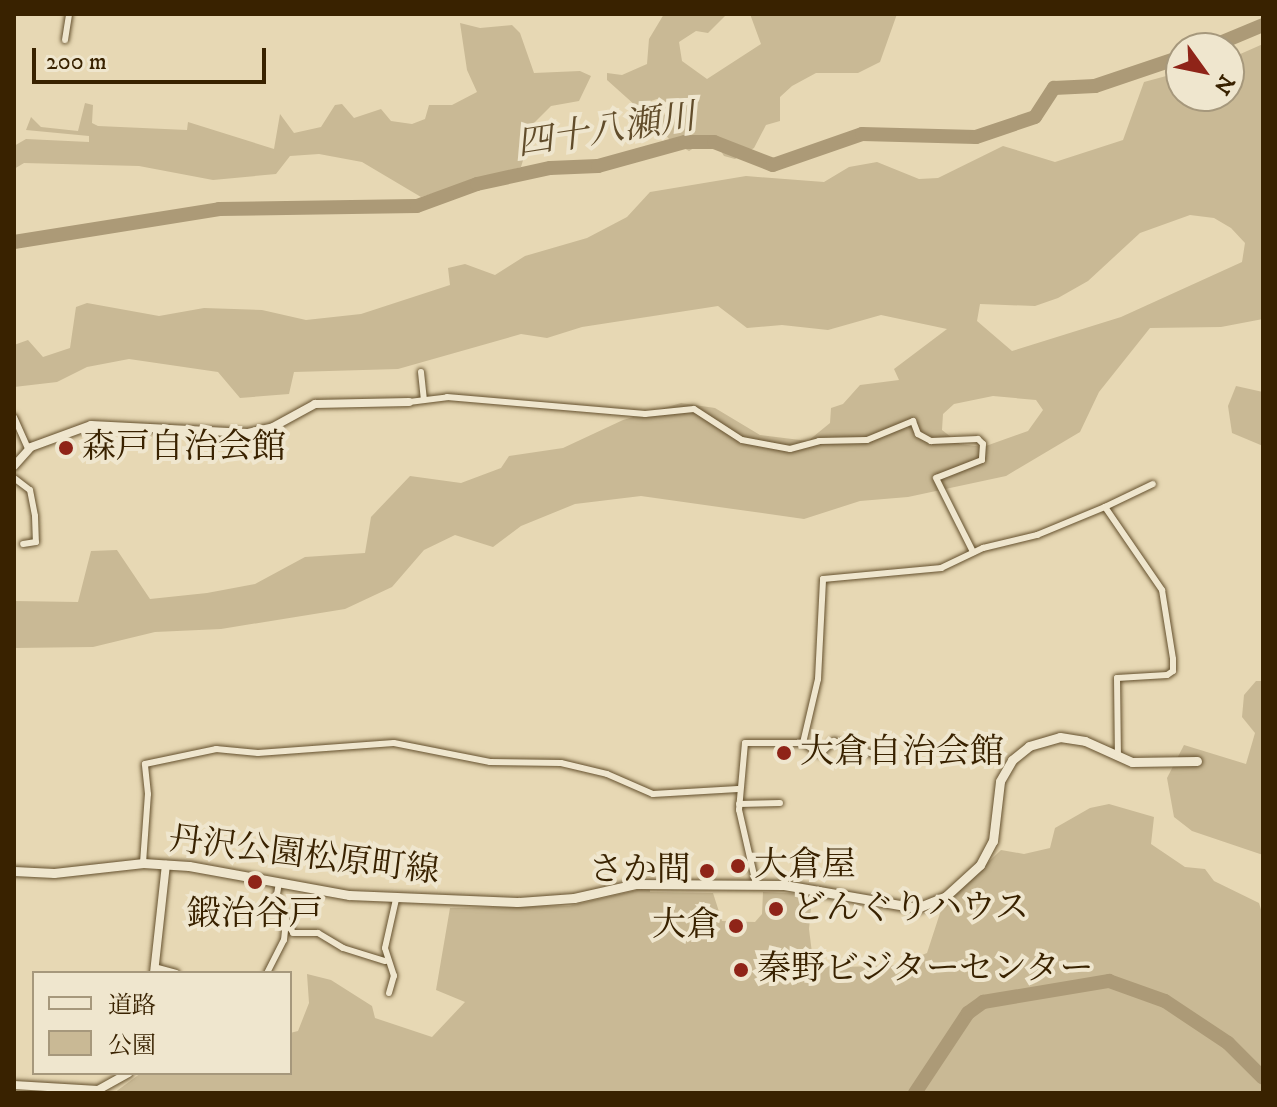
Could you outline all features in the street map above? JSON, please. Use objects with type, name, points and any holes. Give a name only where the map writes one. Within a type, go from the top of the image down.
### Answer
[{"type":"main road","name":"丹沢公園松原町線","points":[[14,871],[54,873],[143,863],[396,899],[517,902],[574,898],[636,884],[756,884],[811,888],[898,907],[935,903],[987,854],[1000,781],[1020,752],[1060,737],[1085,741],[1118,759],[1197,761]]},
{"type":"street","points":[[65,40],[69,14]]},
{"type":"street","points":[[421,372],[424,399]]},
{"type":"street","points":[[14,466],[28,449],[91,425],[248,433],[273,427],[315,404],[424,399],[645,414],[694,409],[742,440],[790,449],[819,441],[867,440],[913,421],[918,434],[931,441],[978,439],[983,444],[982,460],[936,478],[973,552]]},
{"type":"street","points":[[14,417],[28,449]]},
{"type":"street","points":[[14,478],[30,490],[35,516],[36,542],[23,544]]},
{"type":"street","points":[[803,743],[818,679],[823,579],[941,568],[973,552],[1037,535],[1153,484]]},
{"type":"street","points":[[1105,507],[1162,590],[1173,659],[1173,671],[1167,675],[1117,678],[1118,759]]},
{"type":"street","points":[[756,884],[739,804],[738,789],[745,743],[803,743],[820,754],[834,741],[876,755],[889,754],[888,749]]},
{"type":"street","points":[[143,863],[148,794],[145,764],[216,749],[258,753],[394,743],[490,762],[561,763],[607,774],[653,794],[738,789]]},
{"type":"street","points":[[739,804],[780,803]]},
{"type":"street","points":[[154,970],[166,865]]},
{"type":"street","points":[[279,881],[276,902],[286,922],[299,936],[318,933],[353,953],[385,961]]},
{"type":"street","points":[[389,993],[394,976],[385,961],[396,899]]},
{"type":"street","points":[[268,971],[284,940],[286,922]]},
{"type":"street","points":[[14,1085],[98,1090],[125,1075]]},
{"type":"green space","points":[[664,14],[727,14],[708,33],[696,31],[679,42],[682,61],[707,79],[761,44],[750,14],[897,14],[880,62],[858,73],[816,73],[792,86],[780,97],[780,121],[766,125],[754,148],[735,159],[724,156],[712,137],[689,151],[671,141],[654,123],[669,111],[657,99],[636,106],[607,80],[607,73],[622,75],[647,64],[649,39]]},
{"type":"green space","points":[[460,23],[480,28],[512,25],[520,33],[534,73],[580,71],[591,76],[579,101],[551,106],[534,123],[521,167],[421,197],[362,162],[319,154],[290,156],[276,174],[213,180],[139,166],[24,163],[14,169],[14,146],[26,139],[89,142],[89,136],[26,130],[31,117],[41,127],[78,131],[85,103],[93,105],[92,123],[98,126],[187,130],[188,122],[274,149],[280,114],[294,133],[321,127],[335,105],[342,104],[354,118],[381,109],[391,121],[412,124],[425,119],[429,105],[452,105],[477,92],[467,70]]},
{"type":"green space","points":[[1263,44],[1263,319],[1221,327],[1150,328],[1099,392],[1080,432],[1006,476],[908,497],[860,501],[804,519],[641,496],[575,504],[521,526],[493,547],[455,535],[424,550],[392,587],[345,609],[221,629],[155,632],[93,647],[14,648],[14,601],[78,602],[91,551],[117,550],[150,599],[207,593],[255,584],[305,557],[365,553],[371,517],[410,476],[461,483],[501,468],[509,456],[563,448],[623,420],[681,403],[715,408],[760,435],[808,441],[830,423],[831,408],[843,404],[860,385],[899,380],[894,369],[947,329],[881,315],[828,330],[782,325],[747,328],[718,306],[582,327],[547,338],[521,334],[398,369],[294,372],[289,394],[240,398],[218,372],[129,359],[87,367],[57,382],[14,387],[14,345],[28,340],[43,357],[70,348],[76,307],[87,303],[159,316],[204,308],[262,310],[306,320],[361,314],[450,285],[448,268],[465,264],[495,275],[525,256],[587,238],[627,217],[650,192],[746,176],[824,182],[849,167],[877,162],[919,179],[938,178],[1003,146],[1055,162],[1123,140],[1144,82],[1165,76],[1165,112],[1245,112],[1245,52]],"holes":[[[1190,215],[1214,218],[1231,228],[1245,243],[1242,262],[1121,317],[1012,351],[977,321],[980,304],[1035,306],[1058,298],[1088,281],[1140,233]],[[993,396],[1036,400],[1043,410],[1028,431],[983,447],[960,444],[942,430],[943,414],[954,404]]]},
{"type":"green space","points":[[1236,386],[1263,392],[1263,446],[1232,433],[1228,406]]},
{"type":"green space","points":[[1256,681],[1263,681],[1263,855],[1192,831],[1174,817],[1167,778],[1184,745],[1246,764],[1255,733],[1242,717],[1244,695]]},
{"type":"green space","points":[[1109,804],[1154,817],[1151,844],[1185,867],[1205,869],[1214,881],[1259,903],[1263,916],[1263,1093],[114,1093],[138,1075],[292,1075],[292,1032],[298,1031],[309,1003],[307,974],[331,980],[372,1006],[375,1018],[432,1037],[465,1002],[436,990],[450,908],[569,906],[650,887],[650,892],[713,893],[722,921],[755,922],[762,914],[763,892],[806,894],[812,897],[809,929],[813,961],[843,967],[909,965],[910,960],[927,953],[942,907],[1001,850],[1024,854],[1050,848],[1055,828],[1090,808]]},
{"type":"waterway","name":"四十八瀬川","points":[[1245,33],[1263,25]]},
{"type":"waterway","name":"四十八瀬川","points":[[14,242],[219,209],[417,206],[477,184],[550,168],[598,166],[685,142],[714,142],[773,165],[862,134],[976,137],[1035,117],[1054,88],[1095,86],[1165,62]]},
{"type":"waterway","points":[[915,1093],[968,1013],[983,1002],[1109,981],[1165,1001],[1228,1043],[1263,1078]]},
{"type":"place","name":"森戸自治会館","points":[[66,448]]},
{"type":"place","name":"大倉自治会館","points":[[784,753]]},
{"type":"place","name":"大倉屋","points":[[738,866]]},
{"type":"place","name":"さか間","points":[[707,871]]},
{"type":"place","name":"鍛治谷戸","points":[[255,882]]},
{"type":"place","name":"どんぐりハウス","points":[[776,909]]},
{"type":"place","name":"大倉","points":[[736,926]]},
{"type":"place","name":"秦野ビジターセンター","points":[[741,970]]}]
